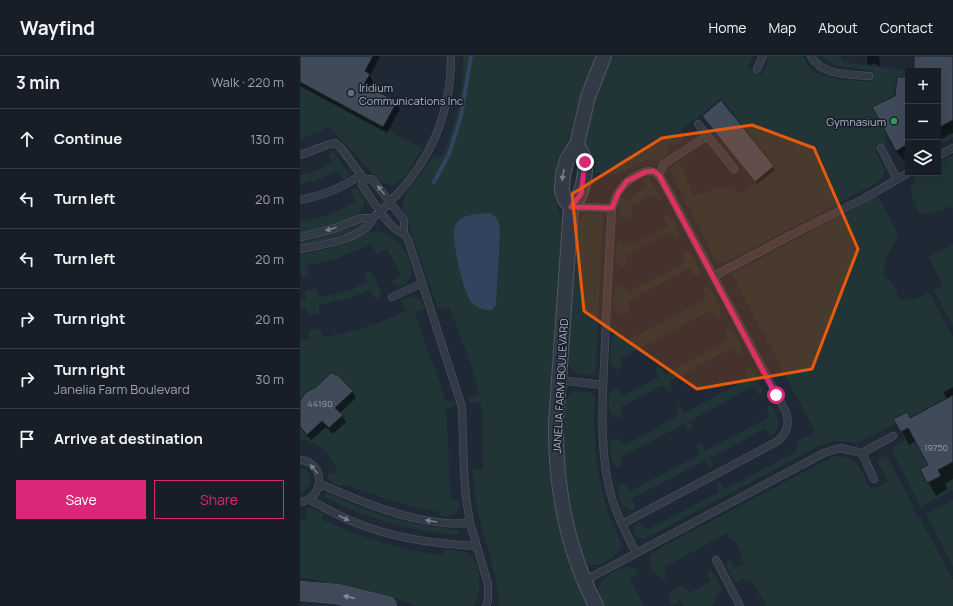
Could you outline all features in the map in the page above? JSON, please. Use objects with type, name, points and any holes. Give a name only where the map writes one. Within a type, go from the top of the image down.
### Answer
[{"type":"main road","points":[[300,591],[336,594],[387,606]]},
{"type":"street","points":[[571,207],[565,200],[562,191],[566,160],[577,144],[588,97],[604,56]]},
{"type":"street","name":"JANELIA FARM BOULEVARD","points":[[577,144],[585,162],[581,194],[571,207],[559,380],[556,452],[560,492],[567,530],[584,581],[596,606]]},
{"type":"lane","points":[[300,249],[333,242],[351,236],[368,227],[373,218],[420,167],[445,112],[449,90],[451,56]]},
{"type":"lane","points":[[757,69],[763,56]]},
{"type":"lane","points":[[811,56],[820,67],[830,71],[869,76]]},
{"type":"lane","points":[[698,124],[734,169]]},
{"type":"lane","points":[[659,175],[664,164],[707,136]]},
{"type":"lane","points":[[300,155],[319,149],[331,143],[335,143],[341,148],[362,177],[362,185],[380,211],[395,229],[404,233]]},
{"type":"lane","points":[[881,148],[896,179]]},
{"type":"lane","points":[[941,154],[953,148]]},
{"type":"lane","points":[[622,524],[778,441],[783,436],[788,423],[786,412],[714,276],[659,175],[653,171],[645,172],[627,181],[618,193],[612,208],[603,385],[603,451],[608,484],[622,524],[636,553]]},
{"type":"lane","points":[[714,276],[865,198],[905,174]]},
{"type":"lane","points":[[300,200],[336,190],[362,177],[372,179],[390,201],[404,222],[404,233],[410,244],[462,407],[464,471],[470,523],[488,584],[488,600],[486,606]]},
{"type":"lane","points":[[571,207],[612,208]]},
{"type":"lane","points":[[300,237],[333,229],[361,218],[373,218]]},
{"type":"lane","points":[[392,298],[422,283]]},
{"type":"lane","points":[[559,380],[603,385]]},
{"type":"lane","points":[[584,581],[824,452],[840,448],[862,453],[893,436]]},
{"type":"lane","points":[[862,453],[874,479]]},
{"type":"lane","points":[[300,460],[312,464],[318,471],[320,484],[314,496],[300,502]]},
{"type":"lane","points":[[320,484],[378,508],[400,514],[446,524],[470,523]]},
{"type":"lane","points":[[309,499],[332,513],[371,529],[423,541],[476,546]]},
{"type":"lane","points":[[716,560],[740,606]]},
{"type":"highlighted area","points":[[752,125],[814,148],[858,249],[812,369],[697,389],[584,311],[572,194],[662,138]]},
{"type":"shaded area","points":[[463,56],[597,56],[578,105],[567,146],[558,159],[555,200],[563,223],[548,434],[549,472],[552,494],[564,548],[588,606],[499,606],[497,582],[477,511],[472,470],[483,469],[482,410],[480,402],[470,403],[468,399],[479,395],[472,367],[449,307],[438,309],[403,209],[404,199],[408,191],[422,174],[434,155],[441,158],[446,146],[455,121],[461,95]]},
{"type":"shaded area","points":[[612,56],[753,56],[748,68],[756,73],[762,74],[770,56],[803,56],[809,67],[821,75],[837,79],[869,82],[870,71],[835,65],[830,63],[822,56],[840,56],[843,62],[905,70],[905,77],[897,77],[895,96],[872,108],[887,135],[884,137],[887,143],[875,151],[884,169],[884,173],[879,181],[724,263],[723,261],[717,263],[669,169],[679,162],[694,196],[725,186],[742,194],[775,166],[721,99],[681,130],[684,135],[682,141],[674,146],[668,145],[668,153],[661,161],[646,160],[617,175],[593,172],[585,146],[589,122],[599,89]]},
{"type":"shaded area","points":[[300,82],[422,148],[410,169],[397,183],[393,185],[386,184],[379,180],[328,126],[321,131],[300,139]]},
{"type":"shaded area","points":[[953,127],[953,138],[941,144],[941,133]]},
{"type":"shaded area","points":[[332,152],[335,153],[348,173],[349,175],[346,179],[343,179],[337,171],[315,181],[300,184],[300,175],[312,172],[332,163],[329,155]]},
{"type":"shaded area","points":[[905,153],[905,161],[902,161],[897,157]]},
{"type":"shaded area","points":[[953,155],[953,209],[947,207],[924,215],[918,212],[910,190],[915,180],[914,176],[941,176],[941,161]]},
{"type":"shaded area","points":[[648,177],[661,200],[658,200],[654,194],[629,207],[633,214],[632,216],[628,218],[622,217],[618,210],[619,199],[623,198],[628,201],[633,195],[646,188],[642,179]]},
{"type":"shaded area","points":[[354,188],[358,189],[364,200],[363,209],[356,216],[346,222],[334,226],[300,234],[300,222],[335,212],[355,202],[351,193],[351,190]]},
{"type":"shaded area","points":[[878,196],[899,236],[886,262],[884,268],[885,277],[896,289],[900,300],[918,298],[926,294],[930,294],[953,337],[953,386],[943,392],[946,398],[910,418],[906,412],[894,419],[896,424],[857,443],[836,441],[821,445],[645,539],[636,536],[634,528],[638,523],[641,523],[646,530],[719,492],[716,485],[718,482],[721,483],[725,489],[797,451],[795,446],[798,445],[796,442],[815,432],[732,274]]},
{"type":"shaded area","points":[[588,213],[600,213],[603,216],[603,220],[595,373],[583,375],[576,373],[568,363],[577,224],[582,216]]},
{"type":"shaded area","points":[[666,214],[676,224],[679,232],[679,238],[676,239],[670,232],[625,256],[628,264],[625,267],[618,264],[616,249],[618,242],[621,240],[627,247],[668,226],[664,217]]},
{"type":"shaded area","points":[[363,220],[367,221],[365,225],[357,229],[300,246],[300,240],[333,233]]},
{"type":"shaded area","points":[[378,231],[393,237],[404,250],[408,258],[411,273],[410,279],[406,284],[398,287],[393,283],[393,280],[401,275],[387,249],[376,253],[371,244],[339,258],[307,266],[308,276],[302,276],[300,254],[335,247],[365,234]]},
{"type":"shaded area","points":[[953,244],[953,326],[934,290],[943,285],[928,257]]},
{"type":"shaded area","points":[[686,250],[691,254],[697,264],[700,274],[698,276],[694,275],[689,268],[627,302],[630,311],[624,314],[619,314],[616,311],[613,301],[615,290],[618,286],[623,286],[628,292],[686,262],[683,254]]},
{"type":"shaded area","points":[[367,272],[370,272],[374,276],[377,282],[381,295],[379,298],[375,298],[370,290],[347,299],[319,305],[320,312],[318,314],[307,315],[306,308],[300,308],[300,300],[306,300],[306,291],[316,290],[319,297],[340,293],[367,283],[365,278]]},
{"type":"shaded area","points":[[707,287],[717,300],[721,317],[716,316],[712,310],[620,359],[623,367],[618,369],[614,368],[610,358],[613,335],[618,335],[624,342],[706,299],[704,288]]},
{"type":"shaded area","points":[[408,297],[419,298],[425,307],[423,310],[415,313],[445,401],[455,401],[455,406],[446,409],[449,476],[451,499],[459,499],[460,504],[456,513],[450,516],[440,516],[439,512],[414,507],[343,484],[341,486],[330,482],[327,476],[329,473],[338,473],[332,460],[324,450],[313,443],[300,439],[300,341],[309,340],[309,330],[320,329],[323,337],[355,330],[386,320],[406,311],[401,301]]},
{"type":"shaded area","points":[[727,330],[733,333],[737,339],[743,353],[741,355],[738,355],[732,348],[670,381],[672,387],[671,393],[668,392],[663,385],[621,407],[623,412],[622,417],[616,418],[613,416],[609,410],[608,402],[610,391],[616,388],[623,396],[659,377],[656,371],[657,367],[662,368],[665,374],[728,340],[725,334]]},
{"type":"shaded area","points":[[747,368],[752,370],[762,389],[761,394],[758,394],[753,387],[689,421],[692,426],[690,430],[687,429],[684,424],[620,458],[622,465],[620,467],[616,467],[611,458],[610,450],[613,439],[619,439],[624,445],[678,416],[676,410],[677,406],[681,408],[684,413],[748,379],[745,371]]},
{"type":"shaded area","points":[[574,391],[590,392],[595,398],[595,443],[598,471],[609,515],[622,546],[615,556],[598,565],[588,563],[583,559],[572,522],[567,496],[563,449],[564,404],[567,397]]},
{"type":"shaded area","points":[[768,406],[773,409],[778,419],[778,427],[775,434],[770,435],[765,429],[710,458],[714,464],[712,467],[709,467],[705,460],[632,499],[636,507],[634,510],[629,510],[622,505],[618,497],[618,488],[620,484],[626,483],[630,491],[700,454],[696,447],[698,444],[701,445],[705,451],[770,417],[766,409]]},
{"type":"shaded area","points":[[908,428],[928,465],[920,469],[927,483],[941,476],[938,470],[953,462],[953,490],[923,507],[920,506],[894,455],[894,446],[905,440],[901,432]]},
{"type":"shaded area","points":[[886,454],[915,509],[914,512],[916,517],[920,518],[953,580],[953,606],[766,606],[753,582],[746,582],[744,578],[736,583],[726,565],[727,561],[730,561],[735,568],[744,564],[735,541],[732,541],[727,533],[663,568],[666,574],[665,578],[655,574],[651,568],[649,557],[653,552],[834,456],[849,458],[854,462],[862,472],[872,490],[888,481],[877,461]]},
{"type":"shaded area","points":[[300,468],[308,473],[311,480],[308,488],[300,493]]},
{"type":"shaded area","points":[[328,493],[359,507],[393,519],[460,531],[457,535],[422,531],[389,523],[357,512],[325,498],[324,495]]},
{"type":"shaded area","points":[[953,500],[953,567],[926,514],[927,512],[930,512]]},
{"type":"shaded area","points":[[310,507],[324,514],[323,520],[382,543],[428,553],[444,555],[445,551],[453,550],[469,554],[476,565],[480,579],[479,594],[476,601],[473,606],[418,606],[382,594],[300,577],[300,520],[308,519],[306,513],[307,509]]},
{"type":"shaded area","points":[[629,566],[636,571],[637,575],[630,579],[644,606],[604,606],[599,594],[599,586],[601,582],[614,572]]},
{"type":"shaded area","points":[[709,570],[713,572],[723,590],[715,595],[716,598],[714,599],[715,602],[712,604],[713,606],[684,606],[680,600],[674,604],[671,604],[669,597],[670,592],[681,585],[689,593],[711,581],[707,575]]},
{"type":"water","points":[[489,213],[498,220],[500,232],[496,305],[492,310],[484,310],[472,303],[465,290],[455,247],[454,228],[462,218]]},
{"type":"building","name":"Iridium Communications Inc","points":[[300,56],[373,56],[365,71],[370,74],[364,84],[397,102],[383,127],[300,82]]},
{"type":"building","points":[[914,56],[953,56],[953,120],[941,126],[941,68],[914,68]]},
{"type":"building","name":"Gymnasium","points":[[897,77],[905,77],[905,146],[896,151],[872,107],[895,96]]},
{"type":"building","points":[[721,100],[774,166],[755,182],[702,116]]},
{"type":"building","points":[[332,372],[335,375],[337,374],[353,391],[335,408],[343,415],[329,428],[322,421],[307,435],[300,427],[300,401],[305,393],[316,387]]},
{"type":"building","points":[[953,395],[953,462],[938,470],[941,476],[927,483],[920,469],[928,465],[908,428],[901,432],[893,419],[907,412],[910,418]]},
{"type":"waterway","points":[[434,182],[449,154],[461,116],[471,56]]},
{"type":"place","name":"Iridium Communications Inc","points":[[351,93]]},
{"type":"place","name":"Gymnasium","points":[[894,121]]},
{"type":"route","points":[[585,162],[581,194],[571,207],[612,208],[618,193],[627,181],[645,172],[653,171],[659,175],[776,395]]}]
